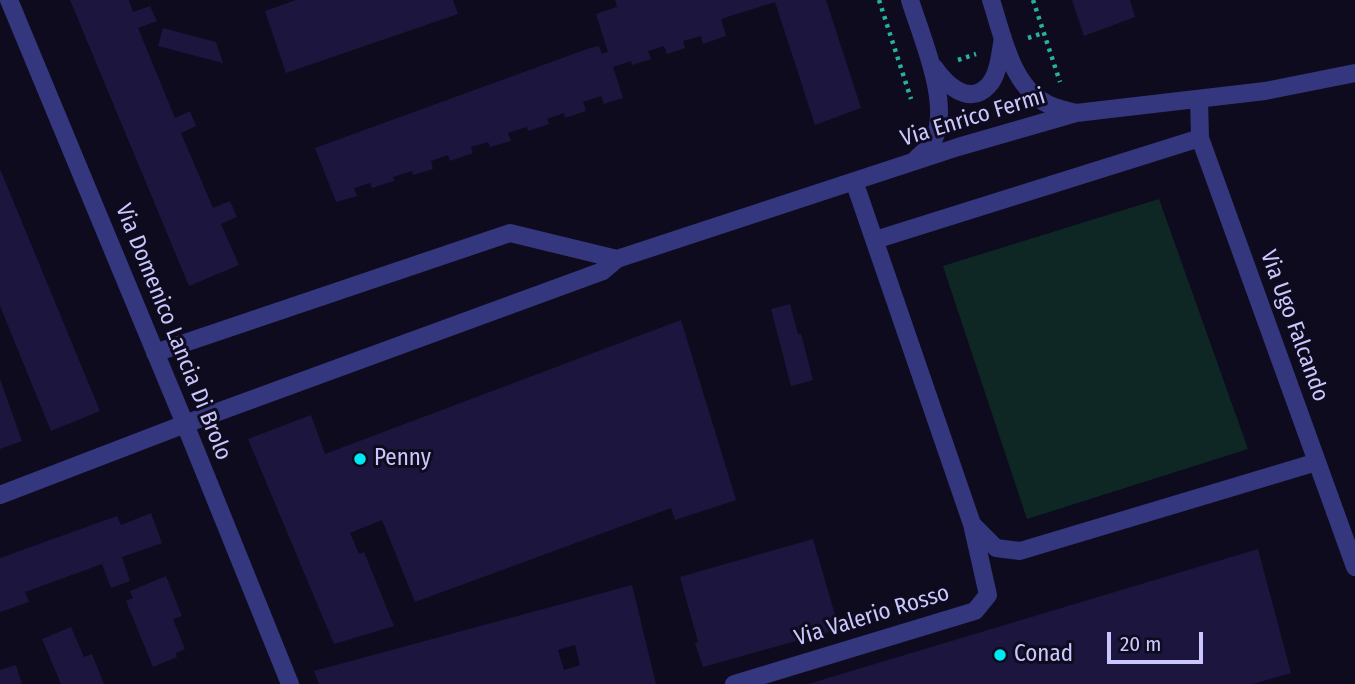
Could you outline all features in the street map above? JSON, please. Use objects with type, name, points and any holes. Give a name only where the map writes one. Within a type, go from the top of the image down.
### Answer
[{"type":"street","name":"Via Domenico Lancia Di Brolo","points":[[9,0],[290,684]]},
{"type":"street","points":[[910,0],[930,61],[939,124],[934,139],[914,161]]},
{"type":"street","points":[[991,0],[1020,77],[1032,94],[1043,102],[1076,113]]},
{"type":"street","points":[[930,61],[945,83],[961,93],[977,94],[989,86],[997,69],[1003,36]]},
{"type":"street","name":"Via Enrico Fermi","points":[[0,495],[185,424],[603,271],[617,259],[914,161],[1076,113],[1265,91],[1355,73]]},
{"type":"street","name":"Via Ugo Falcando","points":[[1199,99],[1200,138],[1355,567]]},
{"type":"street","points":[[874,240],[1200,138]]},
{"type":"street","points":[[854,181],[972,524],[996,548],[1020,551],[1317,462]]},
{"type":"street","points":[[155,352],[510,233],[617,259]]},
{"type":"street","name":"Via Valerio Rosso","points":[[734,684],[975,611],[988,595],[972,524]]},
{"type":"path","points":[[879,0],[912,101]]},
{"type":"path","points":[[1033,0],[1057,77]]},
{"type":"green space","points":[[1159,199],[1248,449],[1027,519],[943,266]]},
{"type":"building","points":[[70,0],[129,0],[133,12],[150,6],[157,21],[138,28],[175,118],[190,111],[196,126],[181,133],[213,208],[230,201],[237,217],[221,224],[239,265],[189,286]]},
{"type":"building","points":[[296,0],[453,0],[458,14],[286,73],[265,11]]},
{"type":"building","points":[[615,0],[826,0],[861,108],[815,125],[775,2],[721,19],[726,36],[703,44],[701,36],[683,41],[685,48],[667,54],[664,46],[648,51],[651,59],[632,65],[631,61],[613,67],[623,98],[604,104],[601,96],[583,102],[586,111],[565,118],[564,113],[547,119],[549,124],[528,131],[527,127],[508,133],[511,141],[490,147],[488,142],[471,147],[473,153],[450,161],[448,155],[431,161],[433,169],[413,175],[412,171],[393,177],[394,181],[372,188],[370,183],[354,188],[357,196],[336,202],[315,148],[590,48],[599,46],[602,54],[608,52],[596,14],[617,7]]},
{"type":"building","points":[[1072,0],[1130,0],[1135,17],[1084,36]]},
{"type":"building","points":[[163,28],[216,42],[223,63],[158,46]]},
{"type":"building","points":[[0,169],[100,411],[51,431],[0,306]]},
{"type":"building","points":[[790,304],[813,380],[791,386],[771,309]]},
{"type":"building","points":[[681,320],[736,500],[675,520],[671,508],[415,602],[382,520],[350,533],[359,554],[364,552],[394,626],[334,644],[248,439],[311,415],[325,454]]},
{"type":"building","points":[[0,379],[22,441],[0,449]]},
{"type":"building","points":[[151,513],[162,543],[122,557],[130,581],[111,588],[102,564],[25,592],[29,602],[0,612],[0,558],[117,516],[121,525]]},
{"type":"building","points":[[813,539],[839,629],[703,667],[680,577]]},
{"type":"building","points":[[1258,549],[1291,673],[1253,684],[808,684]]},
{"type":"building","points":[[166,576],[182,616],[173,619],[185,649],[176,653],[177,657],[153,667],[126,601],[133,598],[130,591]]},
{"type":"building","points":[[632,585],[656,684],[319,684],[314,671]],"holes":[[[575,645],[580,665],[564,670],[558,650]]]},
{"type":"building","points":[[71,627],[84,657],[92,654],[104,684],[61,684],[42,639]]},
{"type":"building","points":[[16,665],[22,684],[0,684],[0,670]]},
{"type":"place","name":"Penny","points":[[360,459]]},
{"type":"place","name":"Conad","points":[[1000,655]]}]
